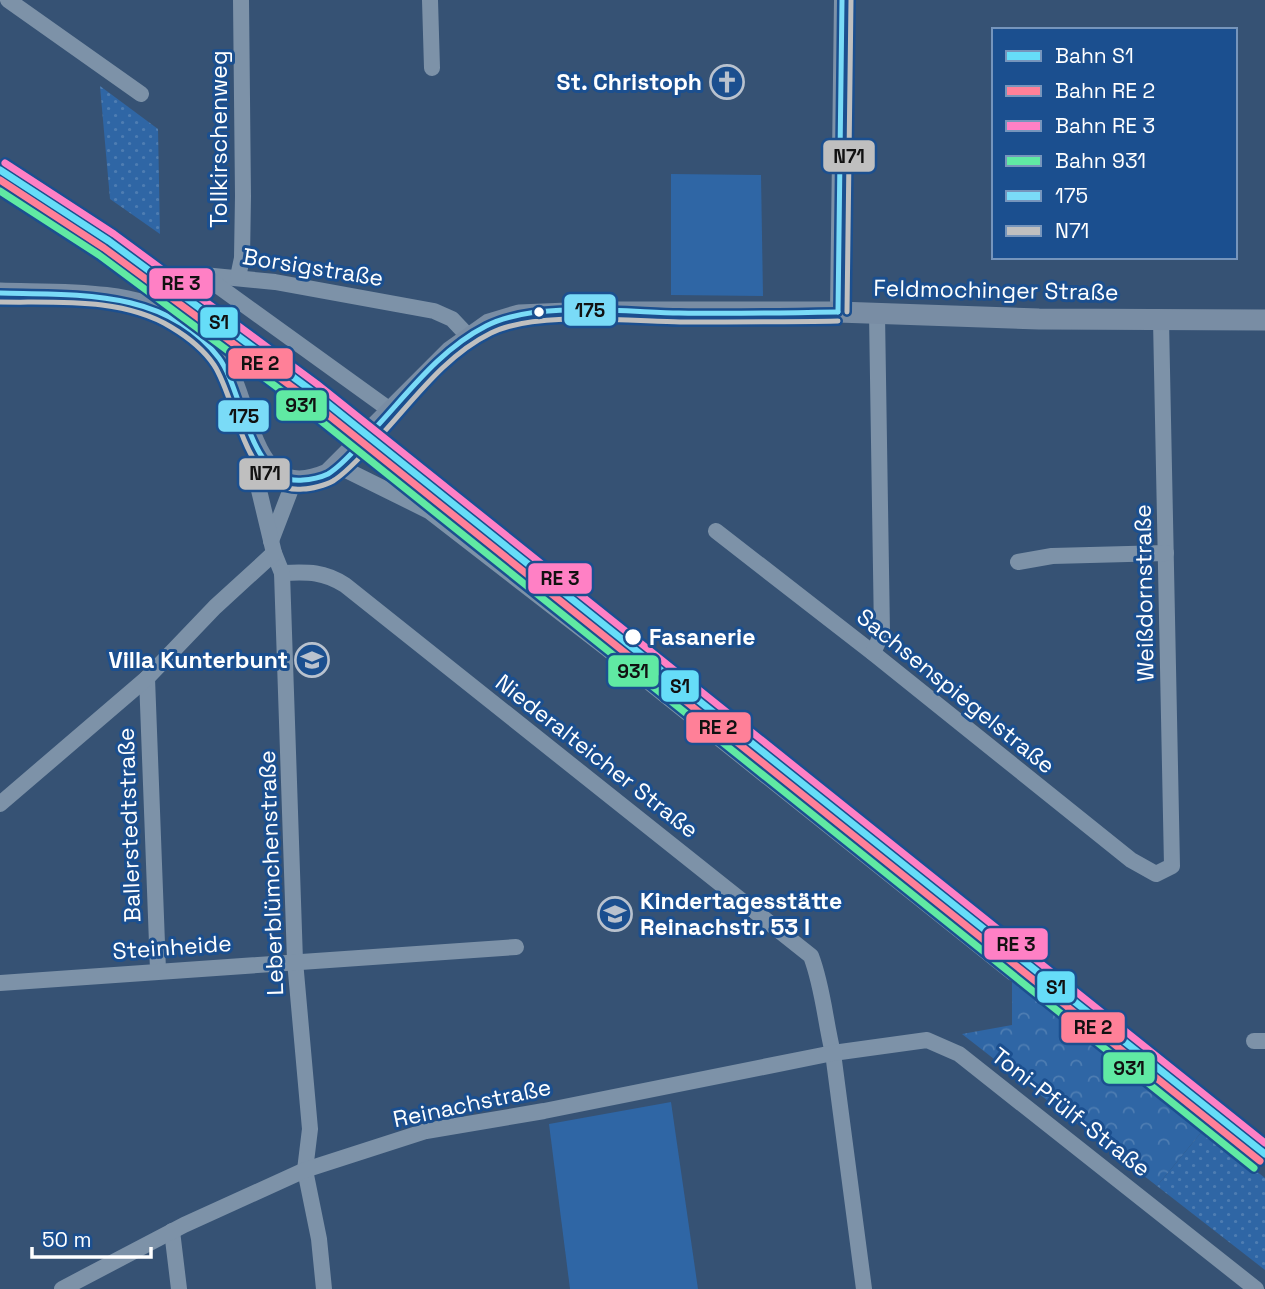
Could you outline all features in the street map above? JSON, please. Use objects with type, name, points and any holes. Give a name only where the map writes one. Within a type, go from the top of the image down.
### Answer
[{"type":"main road","points":[[0,293],[135,303],[170,316],[198,334],[222,362],[236,392],[254,447],[275,472],[294,481]]},
{"type":"main road","name":"Feldmochinger Straße","points":[[294,481],[319,478],[338,466],[433,367],[489,324],[519,315],[605,312],[838,312],[1265,320]]},
{"type":"street","name":"Tollkirschenweg","points":[[238,277],[242,258],[243,185],[241,0]]},
{"type":"street","points":[[430,0],[432,68]]},
{"type":"street","points":[[838,312],[842,0]]},
{"type":"street","points":[[17,2],[141,93]]},
{"type":"street","name":"Borsigstraße","points":[[390,410],[203,275],[238,277],[433,311],[452,319],[469,337]]},
{"type":"street","points":[[873,653],[882,633],[877,314]]},
{"type":"street","name":"Weißdornstraße","points":[[1161,320],[1171,866]]},
{"type":"street","points":[[338,466],[429,511],[628,665],[1013,973]]},
{"type":"street","points":[[270,467],[258,486],[272,547],[282,573]]},
{"type":"street","points":[[0,804],[146,678],[272,547],[294,481]]},
{"type":"street","name":"Sachsenspiegelstraße","points":[[716,531],[1131,860],[1156,874],[1171,866]]},
{"type":"street","points":[[1018,562],[1052,556],[1166,554]]},
{"type":"street","name":"Niederalteicher Straße","points":[[282,573],[313,572],[331,576],[345,585],[811,956],[818,974],[833,1053],[864,1289]]},
{"type":"street","name":"Leberblümchenstraße","points":[[282,573],[295,961],[310,1129],[305,1170],[319,1239],[324,1289]]},
{"type":"street","name":"Ballerstedtstraße","points":[[146,678],[158,970]]},
{"type":"street","name":"Steinheide","points":[[0,983],[516,947]]},
{"type":"street","name":"Toni-Pfülf-Straße","points":[[833,1053],[927,1040],[959,1054],[1256,1289]]},
{"type":"street","name":"Reinachstraße","points":[[62,1289],[172,1231],[305,1170],[426,1131],[544,1111],[833,1053]]},
{"type":"street","points":[[172,1231],[179,1289]]},
{"type":"green space","points":[[100,86],[158,129],[160,234],[110,199]]},
{"type":"green space","points":[[671,174],[761,175],[763,296],[671,295]]},
{"type":"green space","points":[[1012,976],[1204,1129],[1157,1186],[962,1034],[1012,1025]]},
{"type":"green space","points":[[671,1102],[698,1289],[570,1289],[549,1124]]},
{"type":"green space","points":[[1204,1129],[1265,1178],[1265,1270],[1157,1186]]},
{"type":"rail line","name":"S1","points":[[0,170],[109,241],[312,391],[1265,1154]]},
{"type":"rail line","name":"931","points":[[0,191],[99,255],[301,405],[1254,1168]]},
{"type":"transit line","name":"175","points":[[838,312],[842,0]]},
{"type":"transit line","name":"N71","points":[[847,312],[851,0]]},
{"type":"transit line","points":[[5,163],[114,234],[317,384],[1265,1143]]},
{"type":"transit line","points":[[0,180],[104,248],[307,398],[1260,1161]]},
{"type":"transit line","name":"175","points":[[0,293],[59,294],[119,300],[174,319],[198,335],[219,358],[250,433],[271,468],[285,478],[303,480],[325,475],[338,467],[451,349],[486,326],[506,318],[529,313],[580,310],[838,312]]},
{"type":"transit line","name":"N71","points":[[0,302],[66,302],[110,306],[152,317],[171,327],[194,344],[214,365],[255,462],[268,477],[283,487],[303,489],[326,484],[343,474],[440,370],[473,344],[510,326],[583,319],[680,322],[838,321]]},
{"type":"place","name":"St. Christoph","points":[[727,82]]},
{"type":"place","name":"Fasanerie","points":[[633,637]]},
{"type":"place","name":"Villa Kunterbunt","points":[[312,660]]},
{"type":"place","name":"Kindertagesstätte Reinachstr. 53 I","points":[[615,914]]}]
